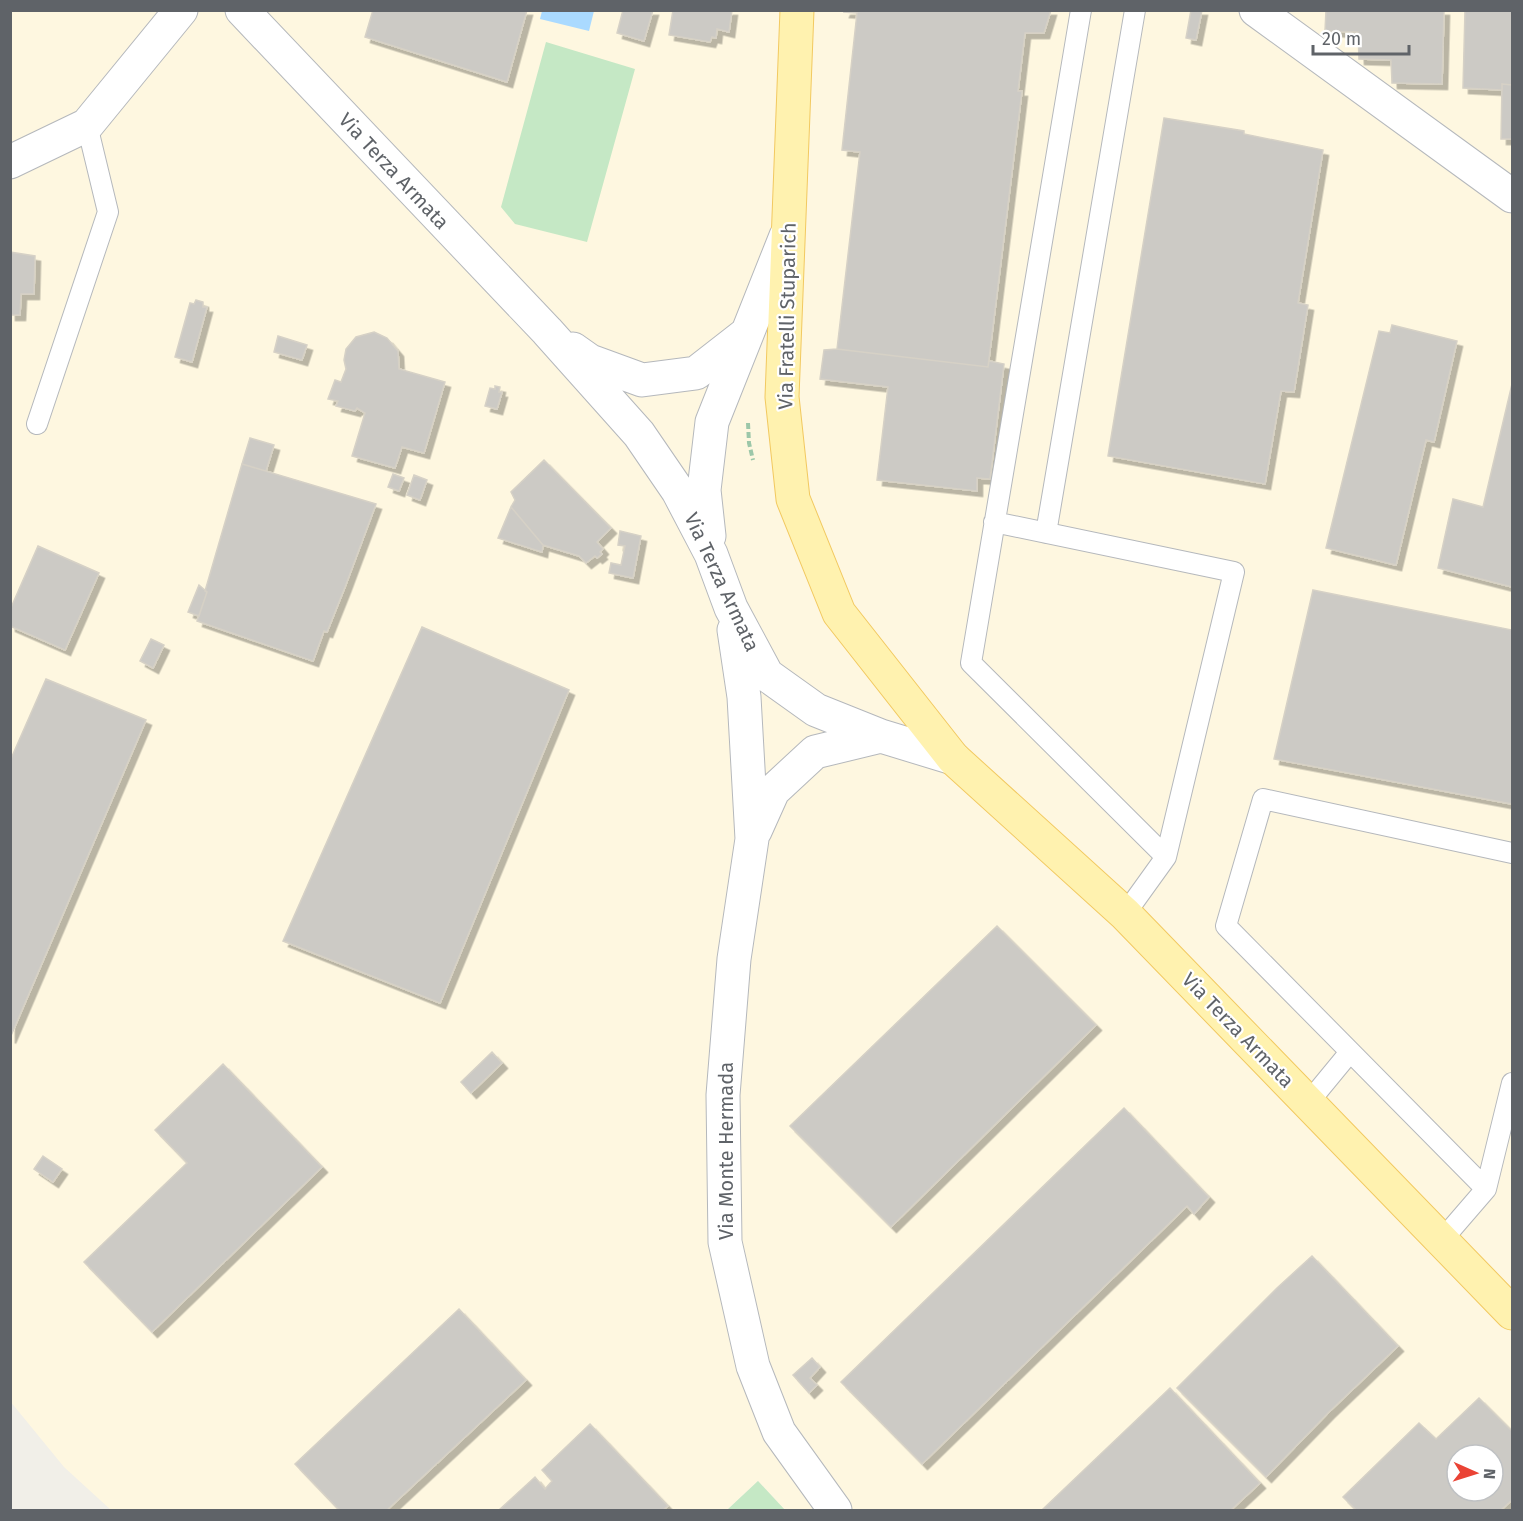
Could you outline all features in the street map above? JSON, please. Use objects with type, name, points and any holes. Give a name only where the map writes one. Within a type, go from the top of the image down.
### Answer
[{"type":"main road","name":"Via Fratelli Stuparich","points":[[797,10],[782,397],[793,499],[839,613]]},
{"type":"main road","name":"Via Terza Armata","points":[[839,613],[953,758],[1125,914],[1512,1313]]},
{"type":"street","points":[[10,162],[87,125],[181,10]]},
{"type":"street","name":"Via Terza Armata","points":[[242,10],[547,331],[639,434],[678,491],[711,554],[731,608],[767,675],[816,710],[881,736],[953,758]]},
{"type":"street","points":[[1256,10],[1512,196]]},
{"type":"street","points":[[711,554],[704,490],[712,422],[788,232]]},
{"type":"street","name":"Via Terza Armata","points":[[547,331],[590,361],[642,380],[696,373],[749,331]]},
{"type":"street","name":"Via Monte Hermada","points":[[731,608],[744,697],[752,838],[734,959],[724,1074],[725,1242],[753,1366],[779,1432],[835,1510]]},
{"type":"street","name":"Via Monte Hermada","points":[[752,838],[773,791],[815,752],[881,736]]},
{"type":"lane","points":[[1081,10],[970,663],[1166,857]]},
{"type":"lane","points":[[1046,533],[1135,10]]},
{"type":"lane","points":[[37,424],[108,212],[87,125]]},
{"type":"lane","points":[[994,522],[1234,572],[1166,857],[1125,914]]},
{"type":"lane","points":[[1486,1190],[1226,926],[1263,799],[1512,853]]},
{"type":"lane","points":[[1308,1103],[1350,1052]]},
{"type":"lane","points":[[1442,1240],[1486,1190],[1512,1083]]},
{"type":"shaded area","points":[[10,11],[1512,11],[1512,1510],[785,1510],[758,1481],[727,1510],[111,1510],[64,1467],[10,1401]]},
{"type":"green space","points":[[546,42],[635,69],[587,242],[515,224],[501,207]]},
{"type":"green space","points":[[758,1481],[785,1510],[727,1510]]},
{"type":"water","points":[[542,10],[594,11],[589,31],[540,19]]},
{"type":"building","points":[[373,10],[527,10],[507,82],[365,37]]},
{"type":"building","points":[[623,10],[653,10],[644,41],[617,33]]},
{"type":"building","points":[[673,10],[732,10],[729,32],[717,29],[716,38],[712,37],[710,42],[669,35]]},
{"type":"building","points":[[845,10],[1051,10],[1044,33],[1025,33],[1018,91],[1022,91],[988,367],[837,349],[860,152],[842,150],[857,13],[844,12]]},
{"type":"building","points":[[1191,10],[1202,10],[1196,40],[1186,38]]},
{"type":"building","points":[[1326,10],[1444,10],[1442,84],[1392,83],[1391,60],[1359,59],[1358,32],[1325,31]]},
{"type":"building","points":[[1465,10],[1512,10],[1512,85],[1502,84],[1502,90],[1463,88]]},
{"type":"building","points":[[1502,84],[1512,85],[1512,139],[1501,139]]},
{"type":"building","points":[[1164,118],[1244,131],[1244,134],[1323,150],[1298,303],[1308,305],[1294,392],[1281,391],[1265,484],[1108,456]]},
{"type":"building","points":[[10,252],[35,256],[34,294],[21,294],[20,315],[10,315]]},
{"type":"building","points":[[196,300],[203,302],[203,307],[207,307],[192,362],[175,357],[190,303],[194,304]]},
{"type":"building","points":[[1392,325],[1457,341],[1434,442],[1426,440],[1396,565],[1326,548],[1379,331],[1390,333]]},
{"type":"building","points":[[374,332],[387,338],[398,351],[399,369],[445,382],[424,453],[402,447],[395,468],[352,456],[365,413],[357,408],[355,411],[336,406],[338,401],[328,399],[335,380],[341,382],[346,369],[344,360],[346,349],[356,337]]},
{"type":"building","points":[[278,336],[307,345],[302,360],[274,352]]},
{"type":"building","points":[[837,349],[988,367],[989,361],[1004,364],[990,479],[977,478],[977,491],[877,480],[888,387],[820,379],[824,350]]},
{"type":"building","points":[[1512,384],[1512,587],[1438,568],[1453,499],[1483,507]]},
{"type":"building","points":[[495,386],[500,387],[499,392],[502,392],[497,409],[485,406],[490,388],[495,389]]},
{"type":"building","points":[[250,438],[274,445],[266,471],[242,464]]},
{"type":"building","points":[[544,460],[611,528],[597,542],[603,549],[600,552],[602,554],[597,558],[595,556],[586,563],[579,556],[543,545],[511,507],[515,500],[511,492]]},
{"type":"building","points":[[242,464],[376,504],[327,632],[324,631],[313,661],[197,621]]},
{"type":"building","points":[[393,474],[404,478],[399,491],[388,487]]},
{"type":"building","points":[[414,475],[427,480],[420,500],[407,495]]},
{"type":"building","points":[[511,507],[543,545],[542,552],[498,538]]},
{"type":"building","points":[[620,531],[641,536],[633,578],[609,573],[611,563],[621,565],[625,546],[618,545]]},
{"type":"building","points":[[38,546],[99,573],[65,650],[10,626],[10,610]]},
{"type":"building","points":[[199,585],[207,592],[199,616],[188,612]]},
{"type":"building","points":[[1313,590],[1512,630],[1512,804],[1274,759]]},
{"type":"building","points":[[422,627],[569,690],[440,1003],[283,941]]},
{"type":"building","points":[[151,639],[164,645],[153,668],[140,661]]},
{"type":"building","points":[[46,679],[146,720],[10,1038],[10,761]]},
{"type":"building","points":[[997,926],[1096,1025],[891,1227],[790,1126]]},
{"type":"building","points":[[492,1052],[502,1063],[471,1093],[461,1082]]},
{"type":"building","points":[[223,1064],[322,1167],[152,1332],[84,1262],[187,1163],[155,1130]]},
{"type":"building","points":[[1124,1108],[1209,1197],[1194,1214],[1187,1206],[922,1464],[841,1382]]},
{"type":"building","points":[[43,1156],[62,1169],[53,1182],[34,1169]]},
{"type":"building","points":[[1312,1256],[1398,1346],[1266,1477],[1177,1388]]},
{"type":"building","points":[[459,1309],[526,1380],[387,1510],[339,1510],[295,1464]]},
{"type":"building","points":[[812,1358],[820,1367],[810,1378],[817,1385],[809,1393],[793,1375]]},
{"type":"building","points":[[1170,1388],[1260,1483],[1231,1510],[1042,1510]]},
{"type":"building","points":[[1479,1398],[1512,1431],[1512,1500],[1501,1510],[1356,1510],[1343,1497],[1419,1423],[1436,1439]]},
{"type":"building","points":[[590,1424],[668,1506],[663,1510],[499,1510],[535,1477],[545,1489],[552,1481],[542,1470]]}]
